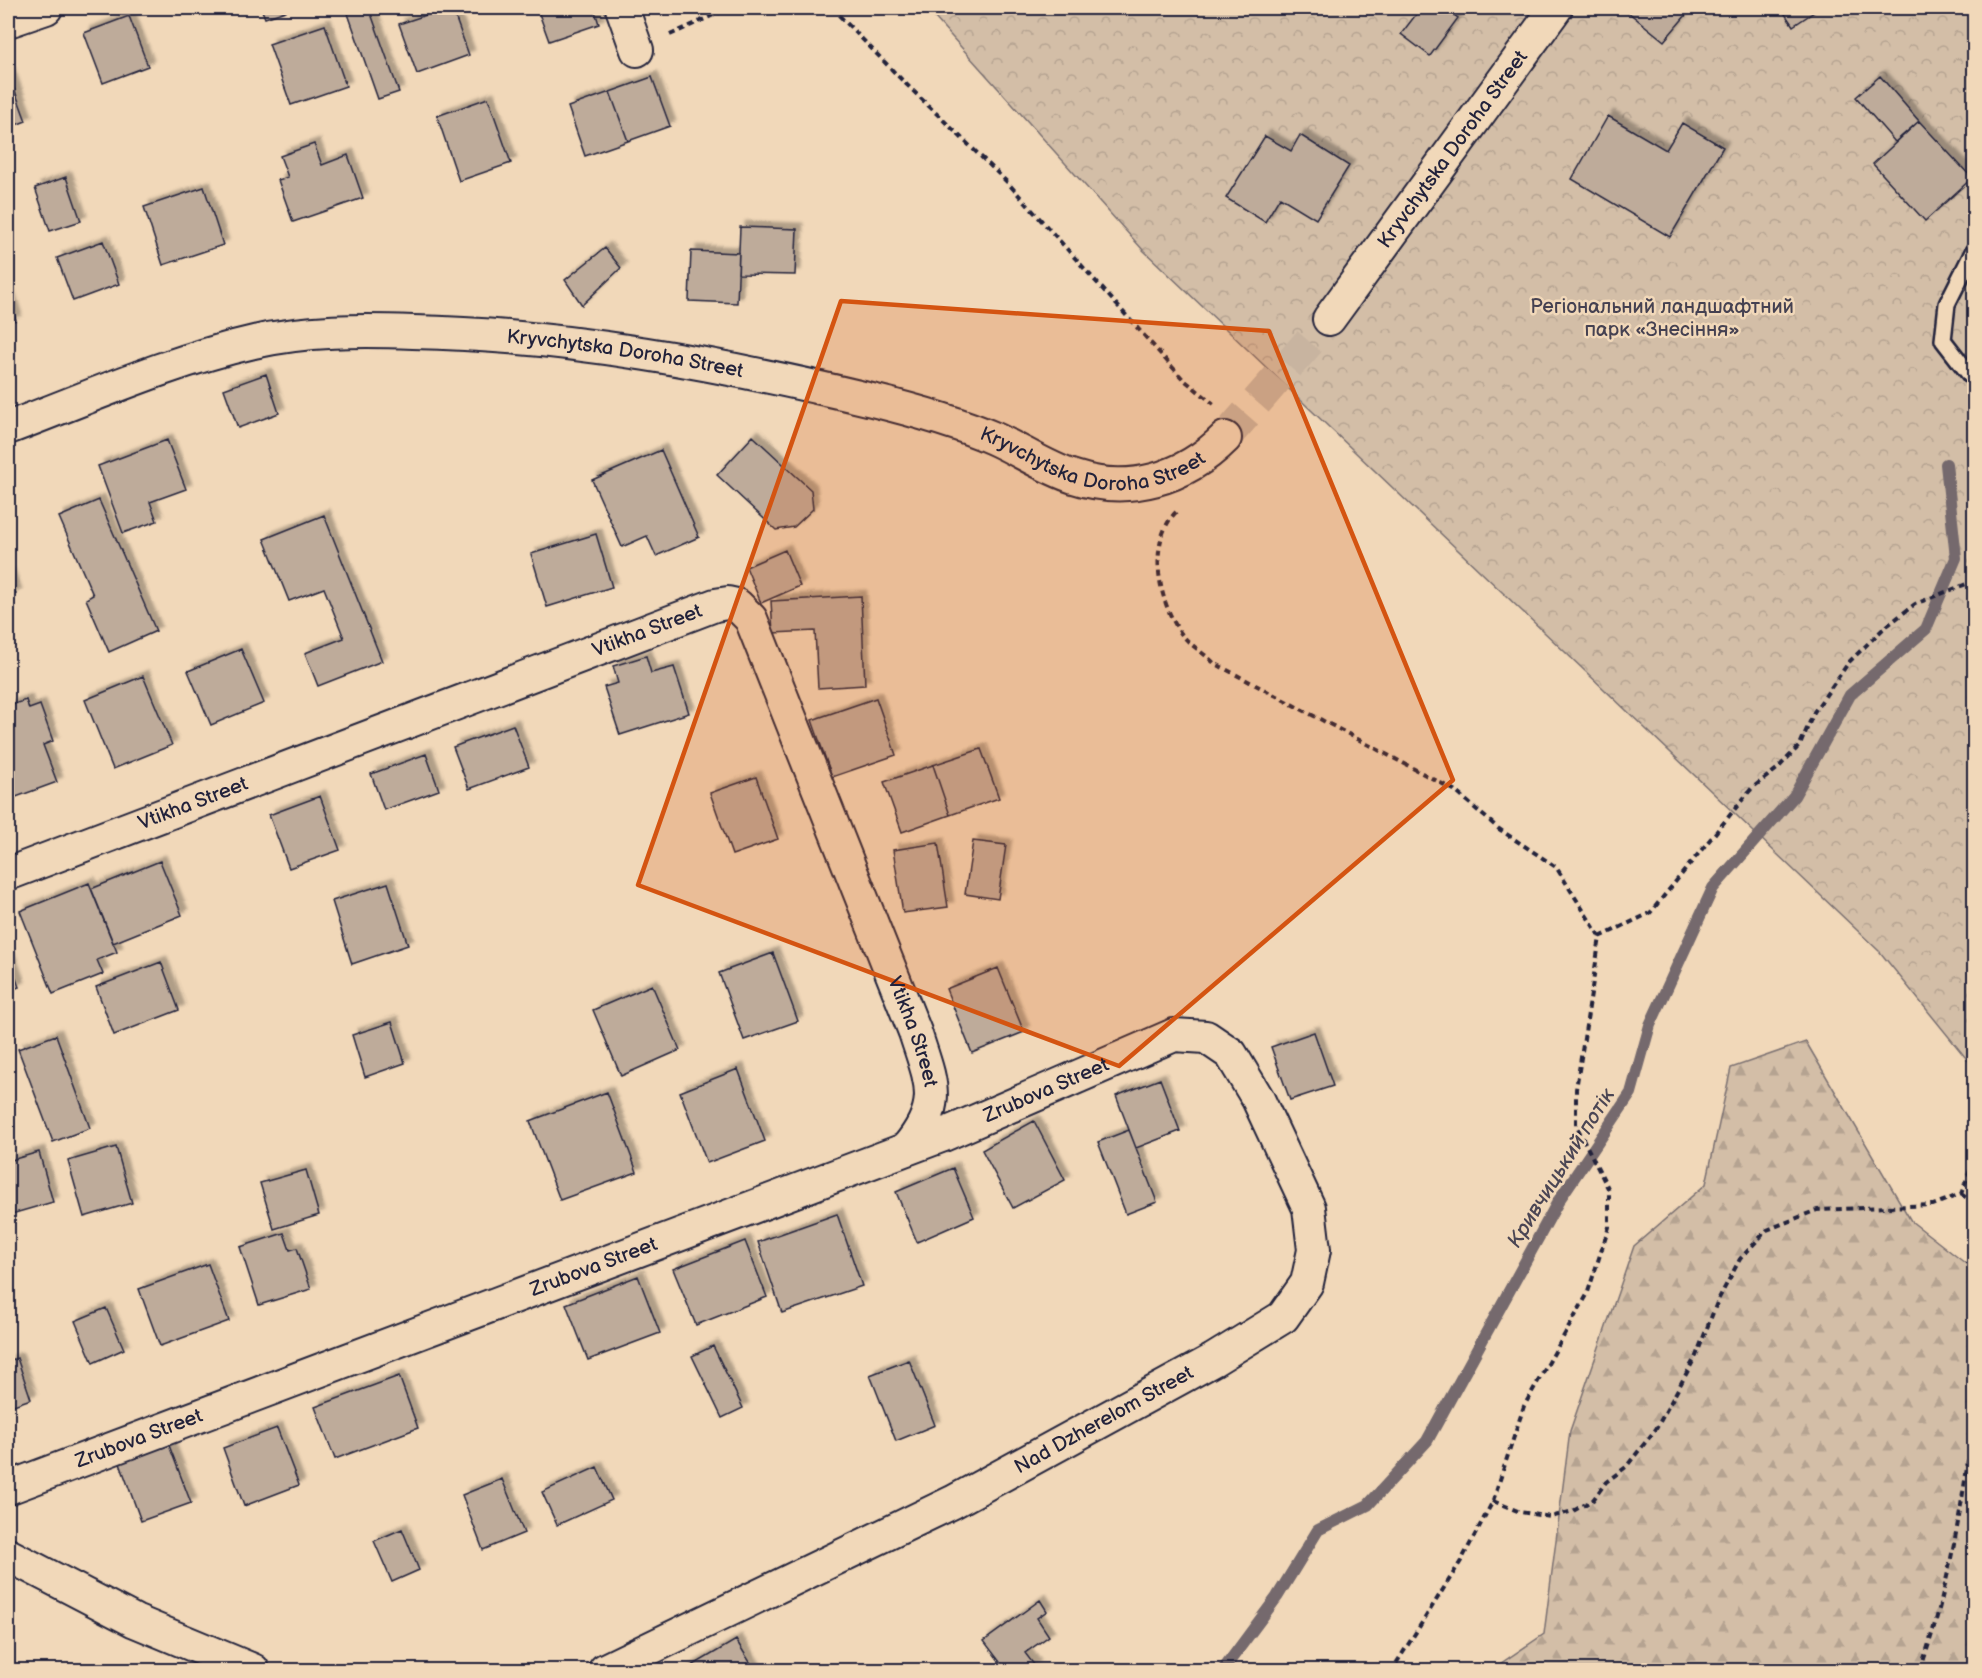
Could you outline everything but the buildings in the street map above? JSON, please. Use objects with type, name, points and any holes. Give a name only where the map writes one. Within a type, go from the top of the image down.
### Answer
[{"type":"street","points":[[8,21],[46,8]]},
{"type":"street","points":[[622,8],[637,50]]},
{"type":"street","name":"Kryvchytska Doroha Street","points":[[1329,319],[1556,8]]},
{"type":"street","name":"Kryvchytska Doroha Street","points":[[8,428],[192,359],[255,341],[313,333],[380,331],[478,333],[595,345],[742,370],[949,420],[1073,477],[1111,485],[1141,484],[1177,474],[1212,452],[1223,423]]},
{"type":"street","name":"Vtikha Street","points":[[8,874],[716,604],[737,605],[751,618],[915,1032],[930,1079],[932,1098],[928,1119],[908,1148]]},
{"type":"street","name":"Zrubova Street","points":[[8,1488],[908,1148],[1174,1035]]},
{"type":"street","name":"Nad Dzherelom Street","points":[[605,1671],[953,1502],[1213,1360],[1283,1317],[1307,1283],[1314,1250],[1309,1208],[1258,1099],[1231,1054],[1206,1037],[1174,1035]]},
{"type":"street","points":[[8,1555],[135,1621],[254,1671]]},
{"type":"lane","points":[[1974,250],[1947,304],[1943,340],[1974,380]]},
{"type":"path","points":[[637,50],[729,8]]},
{"type":"path","points":[[832,8],[1008,183],[1223,423]]},
{"type":"path","points":[[1182,506],[1168,520],[1158,560],[1162,598],[1181,633],[1214,663],[1454,790],[1499,829],[1556,867],[1600,937],[1576,1089],[1576,1125],[1609,1190],[1609,1227],[1587,1295],[1524,1406],[1493,1501],[1461,1561],[1392,1671]]},
{"type":"path","points":[[1600,937],[1650,913],[1752,788],[1777,769],[1800,745],[1814,712],[1849,662],[1883,629],[1915,604],[1974,581]]},
{"type":"path","points":[[1493,1501],[1520,1512],[1551,1517],[1593,1500],[1606,1482],[1626,1467],[1656,1429],[1696,1356],[1718,1300],[1740,1259],[1767,1230],[1817,1210],[1933,1205],[1961,1194],[1974,1160]]},
{"type":"path","points":[[1961,1194],[1974,1203]]},
{"type":"path","points":[[1920,1671],[1933,1634],[1964,1493],[1974,1420]]},
{"type":"highlighted area","points":[[841,301],[1269,331],[1453,780],[1119,1066],[638,885]]},
{"type":"green space","name":"Регіональний ландшафтний парк «Знесіння»","points":[[926,8],[1974,8],[1974,1068],[1880,952],[1143,250]]},
{"type":"green space","points":[[1806,1042],[1911,1221],[1974,1270],[1974,1670],[1491,1670],[1544,1634],[1570,1431],[1634,1246],[1706,1184],[1731,1068]]},
{"type":"waterway","name":"Кривчицький потік","points":[[1223,1670],[1277,1597],[1318,1530],[1368,1505],[1427,1441],[1559,1200],[1631,1093],[1650,1025],[1713,888],[1794,796],[1850,695],[1926,629],[1956,558],[1946,464]]},
{"type":"tunnel","points":[[1225,438],[1329,319]]}]
